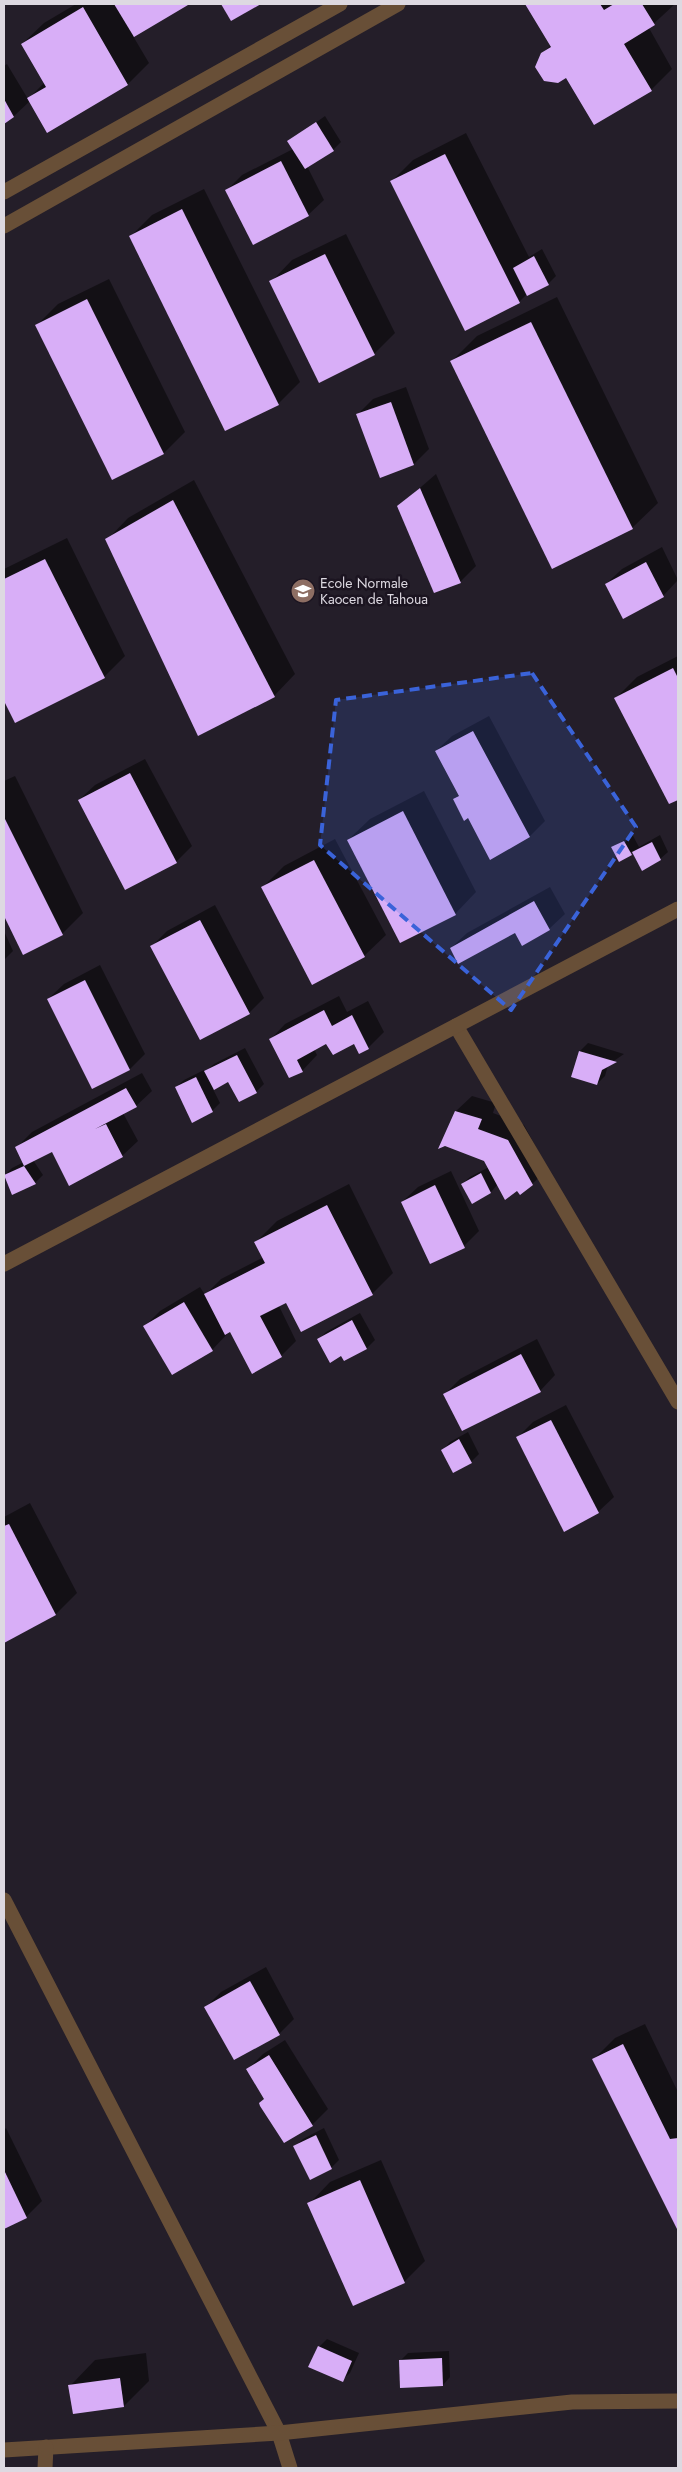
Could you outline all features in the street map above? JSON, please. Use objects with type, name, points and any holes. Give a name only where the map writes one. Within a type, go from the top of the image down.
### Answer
[{"type":"street","points":[[4,192],[340,4]]},
{"type":"street","points":[[4,226],[398,4]]},
{"type":"street","points":[[4,1264],[678,909]]},
{"type":"street","points":[[456,1026],[678,1402]]},
{"type":"street","points":[[4,1900],[279,2433],[290,2468]]},
{"type":"street","points":[[4,2450],[279,2433],[572,2402],[678,2401]]},
{"type":"street","points":[[45,2468],[46,2447]]},
{"type":"highlighted area","points":[[532,673],[636,827],[511,1010],[320,845],[336,700]]},
{"type":"building","points":[[114,4],[187,4],[188,5],[134,37]]},
{"type":"building","points":[[221,4],[261,4],[231,21]]},
{"type":"building","points":[[525,4],[600,4],[604,10],[614,4],[642,4],[655,25],[624,44],[652,91],[594,125],[566,78],[558,83],[544,81],[535,67],[541,53],[551,47]]},
{"type":"building","points":[[83,7],[128,85],[47,133],[27,98],[46,87],[21,44]]},
{"type":"building","points":[[4,99],[14,117],[4,124]]},
{"type":"building","points":[[316,122],[334,151],[305,169],[287,141]]},
{"type":"building","points":[[445,154],[520,303],[465,331],[390,181]]},
{"type":"building","points":[[281,161],[309,216],[253,245],[225,190]]},
{"type":"building","points":[[182,209],[279,405],[225,431],[129,236]]},
{"type":"building","points":[[325,254],[375,355],[319,383],[269,281]]},
{"type":"building","points":[[534,256],[549,285],[527,296],[513,268]]},
{"type":"building","points":[[87,299],[164,454],[112,480],[35,325]]},
{"type":"building","points":[[531,322],[633,529],[552,569],[450,361]]},
{"type":"building","points":[[391,402],[414,465],[380,478],[356,414]]},
{"type":"building","points":[[420,488],[461,583],[434,593],[397,506]]},
{"type":"building","points":[[173,500],[275,697],[198,736],[105,539]]},
{"type":"building","points":[[45,559],[105,678],[15,723],[4,701],[4,579]]},
{"type":"building","points":[[646,562],[664,597],[623,619],[605,584]]},
{"type":"building","points":[[673,668],[678,678],[678,800],[669,804],[614,698]]},
{"type":"building","points":[[473,731],[530,837],[490,860],[468,818],[464,821],[453,799],[459,796],[435,751]]},
{"type":"building","points":[[130,773],[177,863],[125,890],[78,800]]},
{"type":"building","points":[[403,811],[456,915],[400,943],[347,840]]},
{"type":"building","points":[[4,817],[63,935],[23,955],[4,916]]},
{"type":"building","points":[[624,841],[632,855],[619,862],[611,847]]},
{"type":"building","points":[[652,842],[661,860],[642,871],[632,852]]},
{"type":"building","points":[[314,860],[365,957],[312,985],[261,887]]},
{"type":"building","points":[[534,901],[550,930],[522,946],[515,933],[458,964],[450,948]]},
{"type":"building","points":[[200,920],[250,1014],[200,1040],[150,946]]},
{"type":"building","points":[[85,980],[130,1070],[92,1089],[47,999]]},
{"type":"building","points":[[324,1010],[332,1026],[352,1015],[369,1049],[359,1054],[354,1044],[333,1055],[326,1044],[297,1060],[303,1072],[289,1078],[269,1039]]},
{"type":"building","points":[[579,1051],[617,1062],[602,1070],[597,1085],[571,1077]]},
{"type":"building","points":[[237,1055],[257,1093],[239,1102],[228,1082],[214,1090],[204,1071]]},
{"type":"building","points":[[196,1077],[213,1112],[192,1123],[175,1087]]},
{"type":"building","points":[[126,1088],[137,1107],[95,1129],[106,1124],[123,1157],[69,1186],[52,1152],[24,1166],[15,1147]]},
{"type":"building","points":[[455,1111],[482,1119],[478,1129],[508,1140],[533,1185],[520,1195],[517,1191],[505,1200],[484,1161],[445,1146],[438,1149]]},
{"type":"building","points":[[24,1166],[36,1184],[12,1195],[4,1175]]},
{"type":"building","points":[[481,1173],[491,1193],[472,1204],[461,1184]]},
{"type":"building","points":[[435,1185],[465,1248],[430,1264],[401,1202]]},
{"type":"building","points":[[327,1205],[373,1295],[301,1332],[286,1303],[260,1316],[282,1357],[252,1374],[230,1332],[225,1335],[204,1294],[265,1263],[254,1242]]},
{"type":"building","points":[[184,1302],[213,1351],[172,1375],[143,1326]]},
{"type":"building","points":[[352,1320],[367,1349],[344,1361],[341,1356],[330,1363],[317,1339]]},
{"type":"building","points":[[521,1354],[541,1392],[462,1431],[443,1394]]},
{"type":"building","points":[[551,1420],[599,1513],[564,1532],[516,1437]]},
{"type":"building","points":[[459,1439],[472,1463],[453,1473],[441,1450]]},
{"type":"building","points":[[9,1524],[56,1615],[4,1643],[4,1526]]},
{"type":"building","points":[[250,1981],[280,2035],[234,2060],[204,2007]]},
{"type":"building","points":[[623,2044],[670,2139],[678,2138],[678,2231],[592,2059]]},
{"type":"building","points":[[269,2055],[313,2126],[284,2143],[260,2106],[259,2103],[264,2099],[246,2069]]},
{"type":"building","points":[[316,2135],[332,2169],[310,2180],[293,2146]]},
{"type":"building","points":[[4,2170],[27,2218],[4,2229]]},
{"type":"building","points":[[360,2180],[405,2283],[353,2306],[307,2203]]},
{"type":"building","points":[[318,2346],[352,2361],[343,2382],[308,2367]]},
{"type":"building","points":[[442,2358],[443,2386],[400,2388],[399,2360]]},
{"type":"building","points":[[120,2378],[124,2407],[73,2414],[68,2385]]},
{"type":"place","name":"Ecole Normale Kaocen de Tahoua","points":[[303,591]]}]
